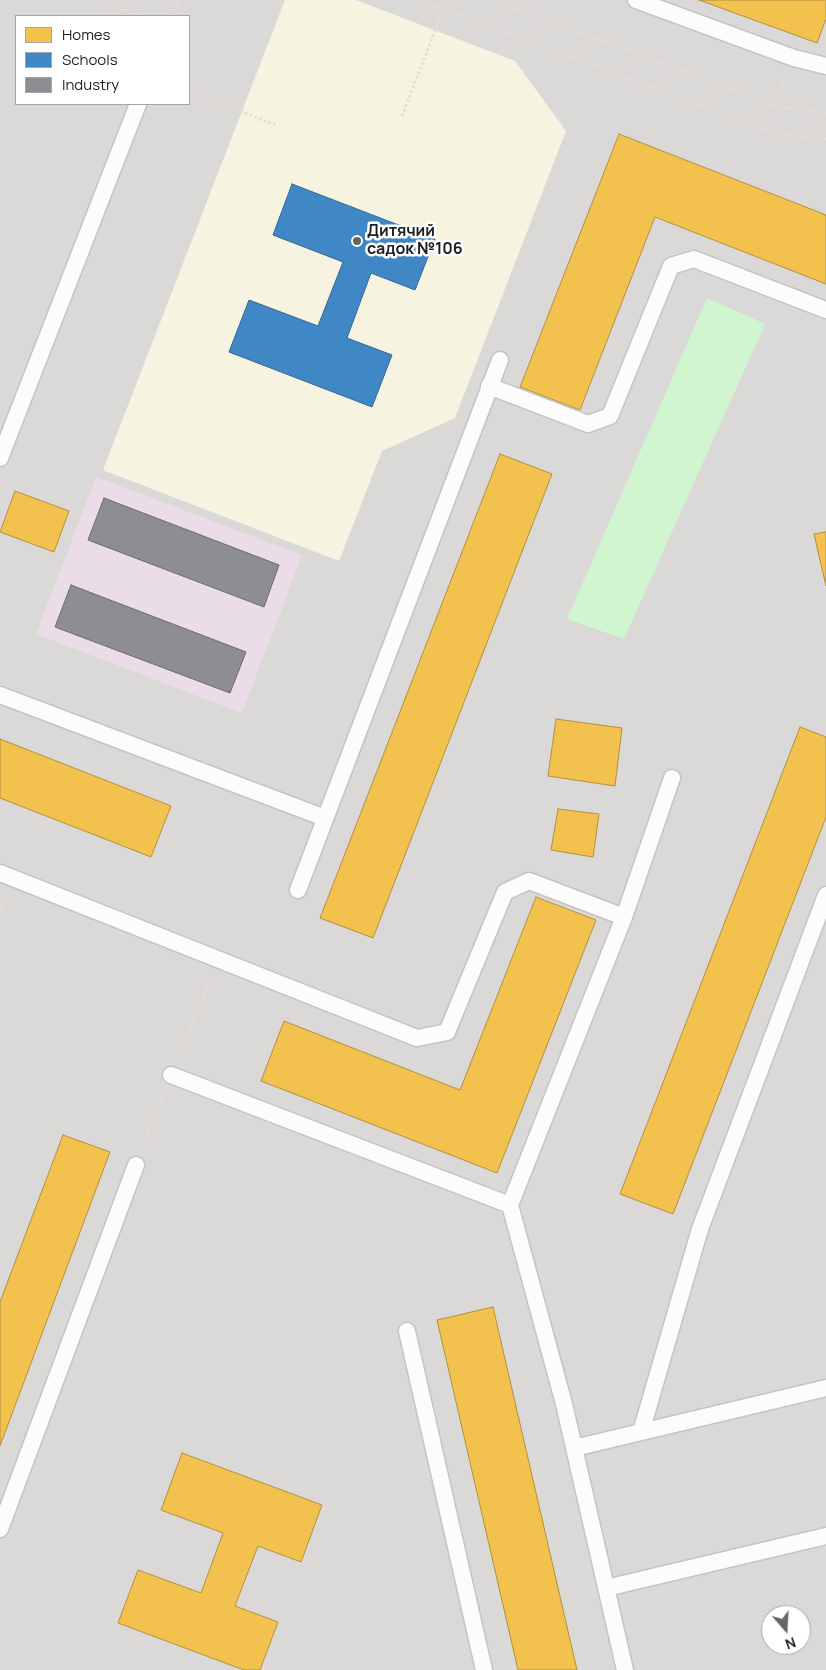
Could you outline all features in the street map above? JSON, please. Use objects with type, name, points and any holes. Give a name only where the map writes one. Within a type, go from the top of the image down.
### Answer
[{"type":"lane","points":[[636,0],[794,58],[826,66]]},
{"type":"lane","points":[[0,458],[138,105]]},
{"type":"lane","points":[[489,386],[588,424],[610,416],[671,266],[694,259],[826,310]]},
{"type":"lane","points":[[298,890],[500,360]]},
{"type":"lane","points":[[0,695],[325,818]]},
{"type":"lane","points":[[625,1670],[574,1448],[510,1205],[624,917],[672,778]]},
{"type":"lane","points":[[0,873],[417,1038],[447,1032],[505,892],[528,881],[624,917]]},
{"type":"lane","points":[[640,1432],[700,1229],[826,895]]},
{"type":"lane","points":[[171,1075],[510,1205]]},
{"type":"lane","points":[[0,1529],[136,1165]]},
{"type":"lane","points":[[407,1331],[484,1670]]},
{"type":"lane","points":[[574,1448],[826,1388]]},
{"type":"lane","points":[[606,1588],[826,1536]]},
{"type":"path","points":[[103,0],[136,15]]},
{"type":"path","points":[[172,15],[178,0]]},
{"type":"path","points":[[419,0],[762,128],[797,137],[826,139]]},
{"type":"path","points":[[402,116],[447,0]]},
{"type":"path","points":[[493,0],[774,105],[826,114]]},
{"type":"path","points":[[762,128],[794,58]]},
{"type":"path","points":[[190,92],[276,125]]},
{"type":"shaded area","points":[[0,0],[826,0],[826,1670],[0,1670]]},
{"type":"shaded area","name":"Дитячий садок №106","points":[[285,0],[356,0],[515,61],[566,131],[455,418],[382,451],[339,561],[103,470]]},
{"type":"shaded area","points":[[692,271],[777,302],[769,317],[703,292],[629,458],[608,450]]},
{"type":"shaded area","points":[[96,477],[302,555],[242,713],[36,634]]},
{"type":"green space","points":[[707,298],[765,324],[624,639],[567,619]]},
{"type":"building: Homes","points":[[699,0],[826,0],[826,19],[817,43]]},
{"type":"building: Homes","points":[[619,134],[826,215],[826,284],[655,217],[580,410],[520,387]]},
{"type":"building: Homes","points":[[500,454],[552,474],[373,938],[320,918]]},
{"type":"building: Homes","points":[[15,491],[69,511],[54,552],[0,532]]},
{"type":"building: Homes","points":[[826,532],[826,586],[814,534]]},
{"type":"building: Homes","points":[[556,719],[622,728],[615,786],[548,776]]},
{"type":"building: Homes","points":[[800,727],[826,737],[826,817],[673,1214],[620,1194]]},
{"type":"building: Homes","points":[[0,739],[171,806],[151,857],[0,798]]},
{"type":"building: Homes","points":[[558,809],[599,814],[593,857],[551,850]]},
{"type":"building: Homes","points":[[536,897],[596,920],[497,1173],[261,1081],[284,1021],[460,1090]]},
{"type":"building: Homes","points":[[63,1135],[110,1152],[0,1446],[0,1302]]},
{"type":"building: Homes","points":[[493,1307],[577,1670],[518,1670],[437,1320]]},
{"type":"building: Homes","points":[[182,1453],[322,1505],[301,1562],[258,1546],[235,1606],[278,1622],[260,1670],[244,1670],[118,1623],[138,1570],[201,1593],[223,1533],[161,1510]]},
{"type":"building: Schools","points":[[292,184],[435,239],[415,290],[371,273],[347,338],[392,355],[372,407],[229,352],[249,300],[318,326],[343,262],[273,235]]},
{"type":"building: Industry","points":[[104,498],[279,565],[264,607],[88,540]]},
{"type":"building: Industry","points":[[71,585],[246,652],[230,693],[55,627]]},
{"type":"place","name":"Дитячий садок №106","points":[[357,241]]}]
